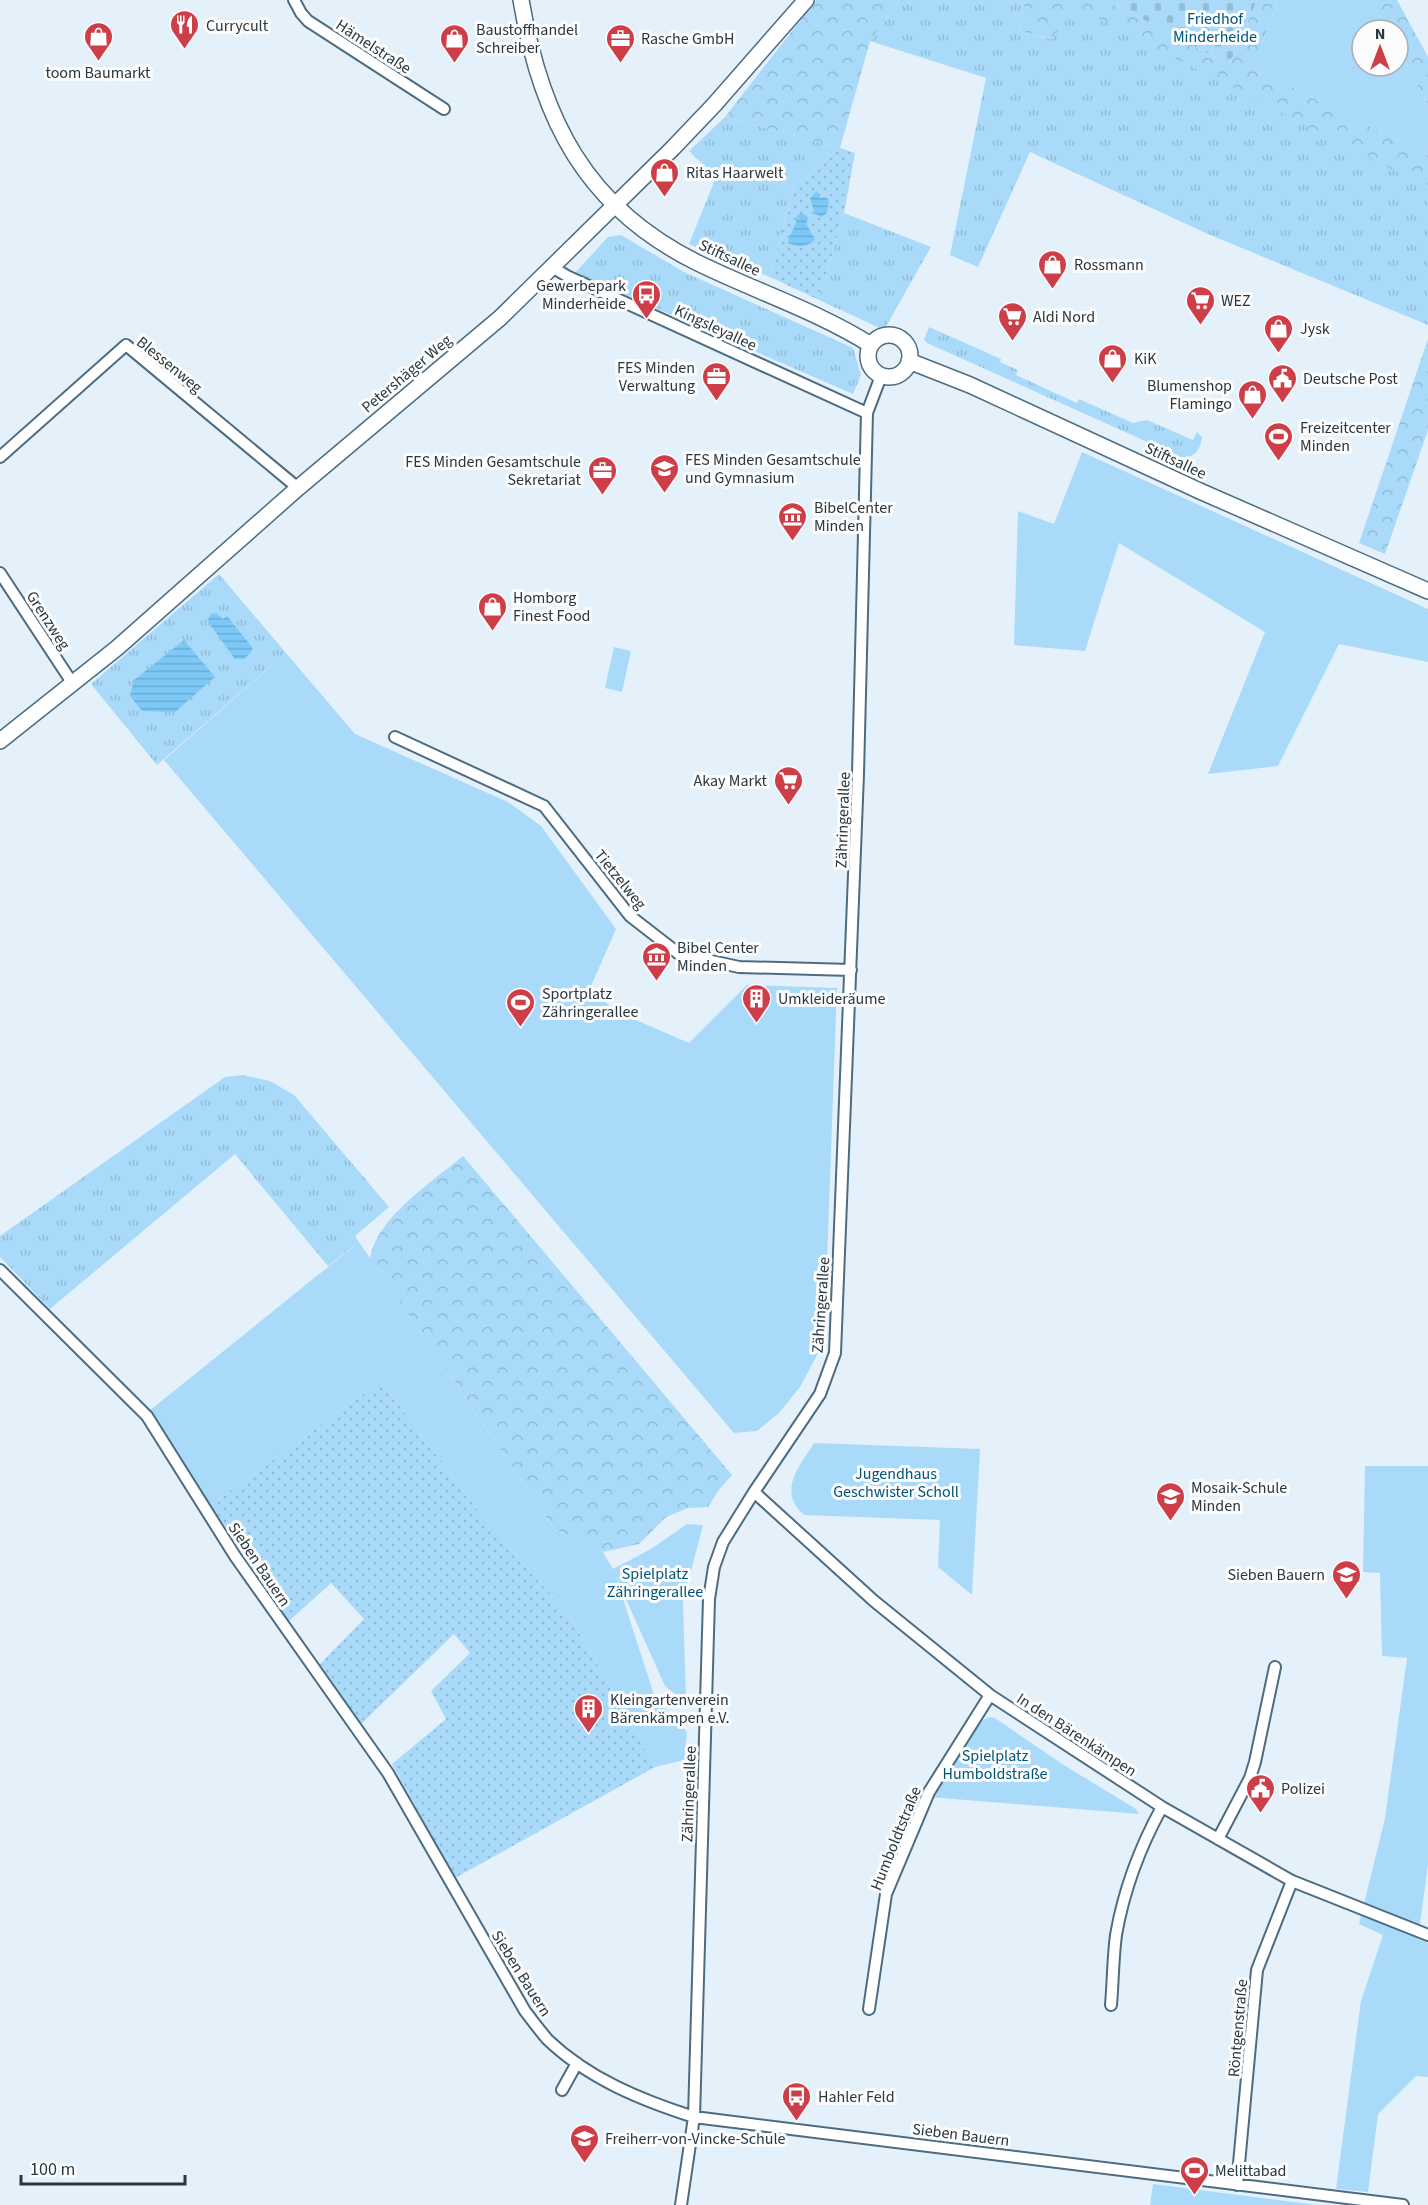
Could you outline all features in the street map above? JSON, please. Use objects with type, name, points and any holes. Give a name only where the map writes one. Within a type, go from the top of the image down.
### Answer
[{"type":"main road","name":"Stiftsallee","points":[[521,0],[540,84],[558,127],[575,156],[615,206],[642,230],[696,262],[856,335],[871,345]]},
{"type":"main road","name":"Petershäger Weg","points":[[0,741],[117,648],[298,488],[500,318],[704,116],[806,0]]},
{"type":"main road","points":[[886,335],[899,338],[908,347],[909,361],[898,375],[890,377],[881,376],[871,368],[867,357],[875,340],[886,335]]},
{"type":"main road","name":"Stiftsallee","points":[[909,361],[970,385],[1202,492],[1428,591]]},
{"type":"street","name":"Hämelstraße","points":[[294,0],[308,21],[444,110]]},
{"type":"street","name":"Kingsleyallee","points":[[552,267],[567,276],[867,413]]},
{"type":"street","name":"Blessenweg","points":[[0,458],[126,345],[298,488]]},
{"type":"street","name":"Zähringerallee","points":[[681,2205],[694,2117],[710,1599],[714,1567],[723,1542],[820,1394],[835,1353],[858,774],[867,413],[881,376]]},
{"type":"street","name":"Grenzweg","points":[[0,573],[73,684]]},
{"type":"street","name":"Tietzelweg","points":[[395,737],[544,806],[630,916],[680,954],[739,967],[851,970]]},
{"type":"street","name":"Sieben Bauern","points":[[0,1270],[147,1416],[235,1556],[388,1773],[525,2011],[548,2039],[577,2063],[619,2090],[694,2117],[1403,2205]]},
{"type":"street","name":"In den Bärenkämpen","points":[[754,1492],[874,1601],[990,1695],[1162,1807],[1292,1881],[1428,1935]]},
{"type":"street","points":[[1218,1839],[1250,1778],[1275,1667]]},
{"type":"street","name":"Humboldtstraße","points":[[869,2009],[886,1894],[929,1792],[990,1695]]},
{"type":"street","points":[[1112,2005],[1116,1936],[1125,1896],[1137,1858],[1162,1807]]},
{"type":"street","name":"Röntgenstraße","points":[[1237,2185],[1257,1970],[1292,1881]]},
{"type":"street","points":[[562,2090],[577,2063]]},
{"type":"green space","points":[[816,0],[899,0],[870,41],[840,148],[725,117]]},
{"type":"green space","points":[[899,0],[1025,0],[1019,31],[1051,39],[1075,6],[1424,185],[1428,188],[1428,325],[1208,234],[1030,152],[978,267],[950,255],[986,78],[870,41]]},
{"type":"green space","points":[[1025,0],[1106,0],[1229,64],[1257,0],[1278,0],[1254,68],[1428,155],[1428,188],[1075,7],[1052,39],[1019,31]]},
{"type":"green space","name":"Friedhof Minderheide","points":[[1106,0],[1257,0],[1229,64]]},
{"type":"green space","points":[[1278,0],[1371,0],[1381,18],[1350,18],[1350,78],[1410,78],[1410,71],[1428,105],[1428,155],[1254,68]]},
{"type":"green space","points":[[1371,0],[1397,0],[1407,18],[1381,18]]},
{"type":"green space","points":[[1410,24],[1428,57],[1428,105],[1410,71]]},
{"type":"green space","points":[[725,117],[840,148],[794,187],[770,277],[689,244],[716,177],[689,151]]},
{"type":"green space","points":[[840,148],[855,153],[844,213],[819,300],[770,277],[794,187]]},
{"type":"green space","points":[[844,213],[931,247],[884,330],[819,300]]},
{"type":"green space","points":[[621,235],[684,272],[853,348],[861,375],[853,394],[575,273],[608,237]]},
{"type":"green space","points":[[929,327],[1001,359],[1000,362],[1018,370],[1016,375],[1077,403],[1079,399],[1133,423],[1147,420],[1193,440],[1197,432],[1202,437],[1200,445],[1193,455],[1181,457],[927,343],[924,340]]},
{"type":"green space","points":[[1428,339],[1428,430],[1385,554],[1359,543]]},
{"type":"green space","points":[[1082,452],[1428,609],[1428,662],[1339,644],[1278,766],[1208,774],[1265,632],[1119,543],[1085,651],[1014,645],[1018,511],[1054,524]]},
{"type":"green space","points":[[219,574],[286,653],[157,765],[91,684]]},
{"type":"green space","points":[[614,647],[631,651],[622,692],[605,688]]},
{"type":"green space","name":"Sportplatz Zähringerallee","points":[[286,653],[355,734],[508,802],[541,826],[616,929],[591,986],[613,1010],[689,1043],[747,985],[837,988],[824,1342],[800,1387],[779,1413],[757,1431],[734,1433],[164,760]]},
{"type":"green space","points":[[243,1075],[270,1081],[294,1095],[389,1207],[355,1236],[359,1242],[328,1266],[235,1154],[50,1309],[0,1257],[0,1236],[225,1077]]},
{"type":"green space","points":[[463,1156],[732,1475],[708,1507],[688,1508],[666,1517],[639,1544],[603,1552],[555,1530],[370,1258],[383,1228],[394,1215],[407,1201]]},
{"type":"green space","name":"Spielplatz Zähringerallee","points":[[359,1242],[555,1530],[603,1552],[613,1569],[651,1549],[687,1524],[703,1525],[683,1601],[686,1702],[665,1686],[616,1577],[655,1698],[687,1732],[684,1760],[655,1767],[571,1618],[480,1513],[381,1381],[211,1505],[149,1411]]},
{"type":"green space","points":[[381,1381],[480,1513],[571,1618],[655,1767],[455,1878],[392,1764],[446,1719],[431,1691],[470,1653],[454,1634],[361,1724],[320,1664],[364,1619],[331,1583],[289,1621],[211,1505]]},
{"type":"green space","name":"Jugendhaus Geschwister Scholl","points":[[814,1443],[980,1449],[972,1595],[938,1567],[940,1520],[804,1515],[796,1506],[791,1488],[797,1470]]},
{"type":"green space","points":[[1365,1466],[1428,1466],[1428,1864],[1418,1939],[1428,1943],[1428,2077],[1416,2076],[1378,2114],[1368,2192],[1336,2189],[1361,2001],[1383,1935],[1359,1924],[1385,1818],[1407,1658],[1382,1656],[1380,1573],[1363,1572]]},
{"type":"green space","name":"Spielplatz Humboldstraße","points":[[990,1717],[995,1718],[1062,1764],[1136,1809],[1139,1814],[929,1797],[980,1721]]},
{"type":"green space","name":"Melittabad","points":[[1153,2184],[1318,2205],[1150,2205]]},
{"type":"shaded area","points":[[817,191],[820,198],[825,197],[829,200],[827,213],[821,217],[815,214],[810,198]]},
{"type":"shaded area","points":[[797,215],[807,216],[807,225],[815,240],[809,244],[796,246],[788,243]]},
{"type":"shaded area","points":[[216,613],[223,619],[227,616],[252,647],[252,651],[244,659],[235,659],[209,623],[208,619],[211,614]]},
{"type":"shaded area","points":[[184,640],[215,677],[175,712],[142,711],[130,696],[134,680]]},
{"type":"place","name":"Currycult","points":[[185,50]]},
{"type":"place","name":"toom Baumarkt","points":[[98,62]]},
{"type":"place","name":"Baustoffhandel Schreiber","points":[[455,64]]},
{"type":"place","name":"Rasche GmbH","points":[[620,64]]},
{"type":"place","name":"Ritas Haarwelt","points":[[665,198]]},
{"type":"place","name":"Rossmann","points":[[1053,290]]},
{"type":"place","name":"Gewerbepark Minderheide","points":[[647,320]]},
{"type":"place","name":"WEZ","points":[[1200,326]]},
{"type":"place","name":"Aldi Nord","points":[[1012,342]]},
{"type":"place","name":"Jysk","points":[[1279,354]]},
{"type":"place","name":"KiK","points":[[1113,384]]},
{"type":"place","name":"FES Minden Verwaltung","points":[[716,402]]},
{"type":"place","name":"Deutsche Post","points":[[1282,404]]},
{"type":"place","name":"Blumenshop Flamingo","points":[[1253,420]]},
{"type":"place","name":"Freizeitcenter Minden","points":[[1279,462]]},
{"type":"place","name":"FES Minden Gesamtschule und Gymnasium","points":[[664,494]]},
{"type":"place","name":"FES Minden Gesamtschule Sekretariat","points":[[602,496]]},
{"type":"place","name":"BibelCenter Minden","points":[[793,542]]},
{"type":"place","name":"Homborg Finest Food","points":[[492,632]]},
{"type":"place","name":"Akay Markt","points":[[788,806]]},
{"type":"place","name":"Bibel Center Minden","points":[[656,982]]},
{"type":"place","name":"Umkleideräume","points":[[757,1024]]},
{"type":"place","name":"Sportplatz Zähringerallee","points":[[521,1028]]},
{"type":"place","name":"Mosaik-Schule Minden","points":[[1170,1522]]},
{"type":"place","name":"Sieben Bauern","points":[[1346,1600]]},
{"type":"place","name":"Kleingartenverein Bärenkämpen e.V.","points":[[589,1734]]},
{"type":"place","name":"Polizei","points":[[1260,1814]]},
{"type":"place","name":"Hahler Feld","points":[[797,2122]]},
{"type":"place","name":"Freiherr-von-Vincke-Schule","points":[[584,2164]]},
{"type":"place","name":"Melittabad","points":[[1194,2196]]}]
